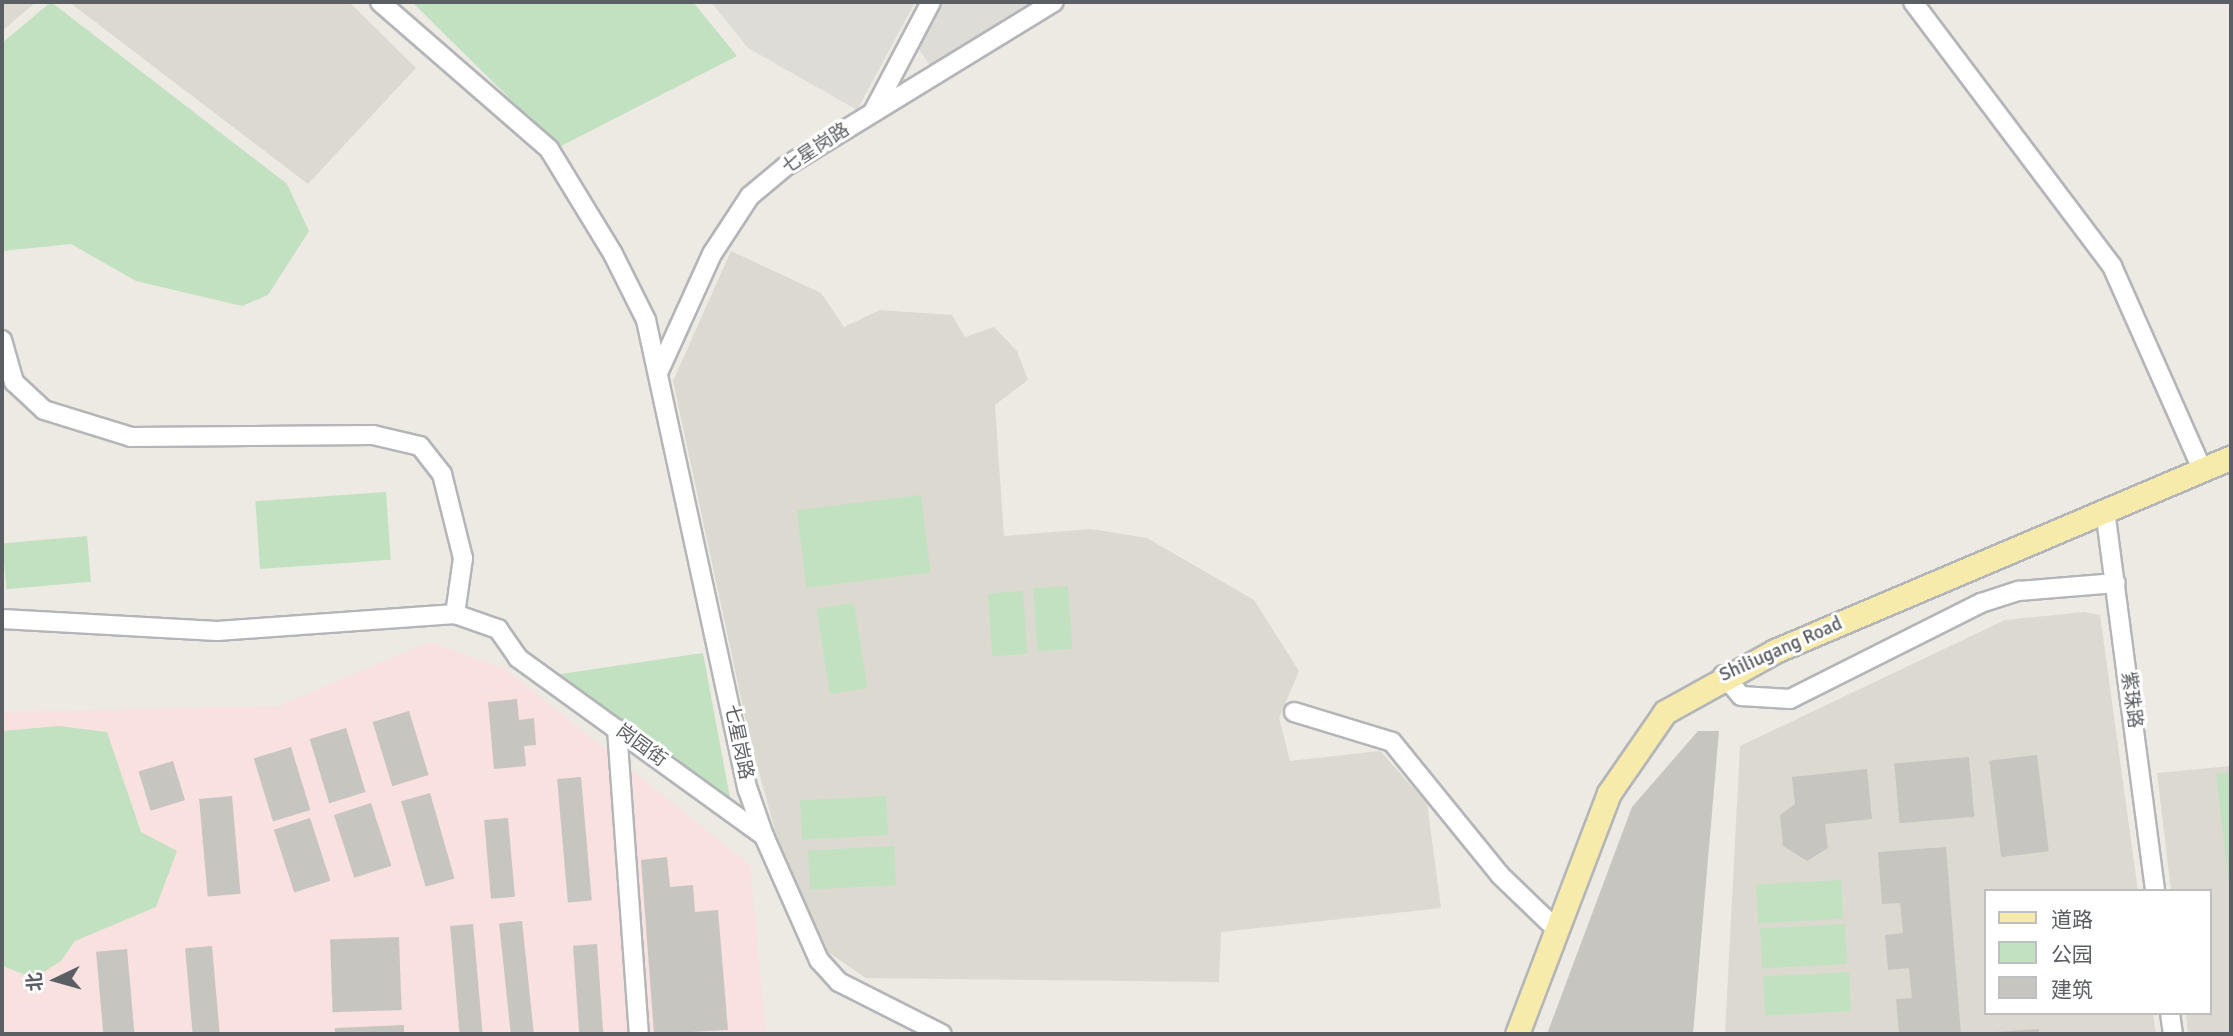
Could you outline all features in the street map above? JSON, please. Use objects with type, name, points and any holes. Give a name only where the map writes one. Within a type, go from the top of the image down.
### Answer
[{"type":"main road","name":"Shiliugang Road","points":[[1517,1034],[1555,928],[1609,793],[1642,737],[1686,696],[1723,675],[2231,457]]},
{"type":"street","name":"七星岗路","points":[[380,2],[549,149],[646,320],[748,790],[764,836],[819,960],[832,975],[942,1034]]},
{"type":"street","points":[[873,112],[931,2]]},
{"type":"street","name":"七星岗路","points":[[658,373],[712,254],[750,196],[873,112],[1054,2]]},
{"type":"street","points":[[1913,2],[2112,266],[2202,469]]},
{"type":"street","points":[[2,340],[14,382],[44,410],[131,437],[373,435],[420,446],[442,474],[463,558],[455,614],[217,631],[2,620]]},
{"type":"street","name":"紫珠路","points":[[2105,510],[2155,889]]},
{"type":"street","points":[[1723,675],[1741,696],[1790,699],[1980,603],[2020,591],[2116,583]]},
{"type":"street","name":"岗园街","points":[[455,614],[498,629],[518,658],[764,836]]},
{"type":"street","points":[[1294,712],[1392,742],[1500,875],[1555,928]]},
{"type":"street","points":[[617,729],[639,1034]]},
{"type":"street","points":[[2170,1015],[2173,1034]]},
{"type":"shaded area","points":[[2,2],[36,2],[2,31]]},
{"type":"shaded area","points":[[69,2],[349,2],[416,68],[308,184]]},
{"type":"shaded area","points":[[711,2],[915,2],[857,110],[748,48]]},
{"type":"shaded area","points":[[935,2],[1040,2],[931,67],[917,46]]},
{"type":"shaded area","points":[[731,251],[821,293],[844,327],[880,310],[952,315],[965,337],[994,327],[1017,351],[1028,380],[995,405],[1004,536],[1091,529],[1147,538],[1254,600],[1299,671],[1279,718],[1290,761],[1380,751],[1427,803],[1441,908],[1221,932],[1219,982],[866,978],[825,950],[781,852],[750,740],[673,381]]},
{"type":"shaded area","points":[[2084,612],[2100,615],[2138,889],[1984,889],[1984,1015],[2153,1015],[2156,1034],[1725,1034],[1740,746],[2005,620]]},
{"type":"shaded area","points":[[429,642],[504,668],[750,865],[766,1034],[2,1034],[2,712],[279,706]]},
{"type":"shaded area","points":[[2231,766],[2231,1034],[2188,1034],[2186,1015],[2212,1015],[2212,889],[2171,889],[2157,773]]},
{"type":"green space","points":[[51,2],[287,184],[309,231],[268,295],[242,306],[136,281],[71,244],[2,251],[2,43]]},
{"type":"green space","points":[[412,2],[693,2],[737,56],[559,147]]},
{"type":"green space","points":[[386,492],[391,560],[260,569],[255,501]]},
{"type":"green space","points":[[921,495],[931,572],[806,588],[797,510]]},
{"type":"green space","points":[[87,536],[91,582],[6,589],[2,543]]},
{"type":"green space","points":[[1068,586],[1072,649],[1037,651],[1033,588]]},
{"type":"green space","points":[[1023,591],[1027,654],[992,656],[988,593]]},
{"type":"green space","points":[[854,603],[867,688],[830,694],[816,609]]},
{"type":"green space","points":[[703,653],[730,798],[554,675]]},
{"type":"green space","points":[[59,726],[107,732],[141,832],[177,851],[156,907],[75,941],[61,961],[34,978],[2,966],[2,731]]},
{"type":"green space","points":[[2231,772],[2231,901],[2216,774]]},
{"type":"green space","points":[[886,796],[888,835],[802,839],[800,801]]},
{"type":"green space","points":[[894,846],[896,885],[810,889],[808,851]]},
{"type":"green space","points":[[1841,880],[1843,919],[1758,923],[1756,884]]},
{"type":"green space","points":[[1845,924],[1847,964],[1762,968],[1760,928]]},
{"type":"green space","points":[[1849,972],[1851,1011],[1765,1015],[1763,977]]},
{"type":"building","points":[[517,699],[519,720],[534,718],[536,745],[524,746],[526,766],[494,769],[488,702]]},
{"type":"building","points":[[409,711],[429,775],[392,786],[373,722]]},
{"type":"building","points":[[346,728],[366,792],[329,803],[310,739]]},
{"type":"building","points":[[1698,731],[1719,731],[1693,1034],[1547,1034],[1632,807]]},
{"type":"building","points":[[291,747],[310,810],[273,822],[254,758]]},
{"type":"building","points":[[2037,755],[2049,851],[2001,857],[1989,761]]},
{"type":"building","points":[[1969,757],[1974,817],[1900,823],[1894,764]]},
{"type":"building","points":[[173,761],[185,800],[151,811],[139,772]]},
{"type":"building","points":[[1867,769],[1872,819],[1825,824],[1828,848],[1807,861],[1783,846],[1780,815],[1795,804],[1792,777]]},
{"type":"building","points":[[581,777],[592,901],[568,903],[557,779]]},
{"type":"building","points":[[430,793],[455,879],[426,887],[401,801]]},
{"type":"building","points":[[232,796],[241,894],[208,897],[199,799]]},
{"type":"building","points":[[371,803],[391,866],[354,878],[334,815]]},
{"type":"building","points":[[310,818],[330,881],[294,893],[274,830]]},
{"type":"building","points":[[508,818],[515,897],[491,899],[484,820]]},
{"type":"building","points":[[1946,847],[1961,1034],[1899,1034],[1896,999],[1912,998],[1909,968],[1888,970],[1885,935],[1903,933],[1900,903],[1882,904],[1878,852]]},
{"type":"building","points":[[667,857],[670,887],[693,885],[695,912],[718,910],[728,1030],[654,1034],[641,860]]},
{"type":"building","points":[[522,921],[534,1034],[511,1034],[499,923]]},
{"type":"building","points":[[473,924],[483,1034],[460,1034],[450,926]]},
{"type":"building","points":[[399,937],[402,1010],[333,1012],[330,939]]},
{"type":"building","points":[[597,944],[603,1034],[579,1034],[573,946]]},
{"type":"building","points":[[212,946],[220,1034],[193,1034],[185,948]]},
{"type":"building","points":[[127,949],[134,1034],[103,1034],[96,952]]},
{"type":"building","points":[[404,1025],[404,1034],[335,1034],[335,1028]]},
{"type":"building","points":[[2039,1029],[2039,1034],[1995,1034],[1995,1032]]}]
